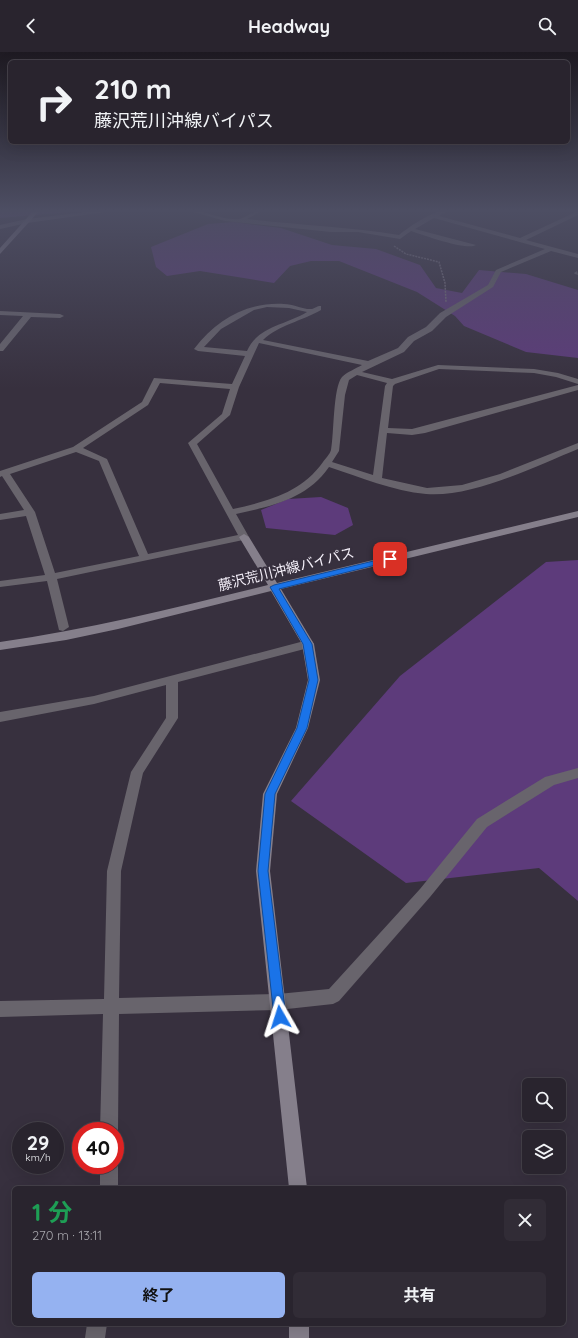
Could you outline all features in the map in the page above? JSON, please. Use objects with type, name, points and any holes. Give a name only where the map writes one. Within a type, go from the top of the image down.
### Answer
[{"type":"street","points":[[230,513],[275,502],[300,490],[320,473],[335,452],[341,395],[345,379],[369,364],[401,350],[411,339],[429,329],[444,315],[491,286],[498,271],[503,269]]},
{"type":"street","points":[[250,354],[198,349],[218,327],[252,308],[267,305],[282,305],[316,309],[304,317],[279,326],[264,335],[258,341],[250,354],[235,387],[226,415],[192,442],[230,513],[308,644],[314,680],[302,728],[270,794],[263,871],[298,1186]]},
{"type":"street","points":[[0,312],[60,316]]},
{"type":"street","points":[[0,349],[29,314]]},
{"type":"street","points":[[0,338],[9,338]]},
{"type":"street","points":[[258,341],[369,364]]},
{"type":"street","points":[[354,372],[392,382],[438,367],[534,371],[558,375],[578,382]]},
{"type":"street","points":[[63,627],[50,577],[30,512],[3,474],[76,449],[145,403],[157,380],[235,387]]},
{"type":"street","points":[[377,479],[389,386],[392,382]]},
{"type":"street","points":[[384,430],[412,432],[425,430],[578,387]]},
{"type":"street","points":[[327,463],[395,485],[427,491],[447,490],[486,481],[578,446]]},
{"type":"street","points":[[76,449],[103,459],[145,558]]},
{"type":"street","points":[[0,517],[30,512]]},
{"type":"street","name":"藤沢荒川沖線バイパス","points":[[0,646],[73,635],[578,514]]},
{"type":"street","points":[[0,584],[50,577],[244,537]]},
{"type":"street","points":[[0,717],[94,700],[308,644]]},
{"type":"street","points":[[109,1122],[114,871],[137,772],[172,718],[172,679]]},
{"type":"street","points":[[0,1009],[278,1002],[333,996],[425,893],[482,823],[550,781],[578,772]]},
{"type":"street","points":[[109,1174],[109,1186]]},
{"type":"street","points":[[95,1338],[97,1326]]},
{"type":"street","points":[[299,1326],[299,1338]]},
{"type":"path","points":[[441,269],[445,283],[445,300],[448,305],[444,315]]},
{"type":"shaded area","points":[[158,269],[287,269],[274,283],[200,271],[167,276]]},
{"type":"shaded area","points":[[359,269],[423,269],[436,288],[462,293],[479,270],[526,274],[578,290],[578,358],[526,352],[464,326],[455,316],[417,292]]},
{"type":"shaded area","points":[[321,497],[348,508],[353,525],[335,535],[266,528],[261,510],[288,499]]},
{"type":"shaded area","points":[[578,560],[578,901],[539,868],[406,883],[291,801],[400,676],[546,562]]},
{"type":"route","points":[[280,1017],[263,871],[270,794],[302,728],[314,680],[308,644],[274,587],[390,559]]}]
